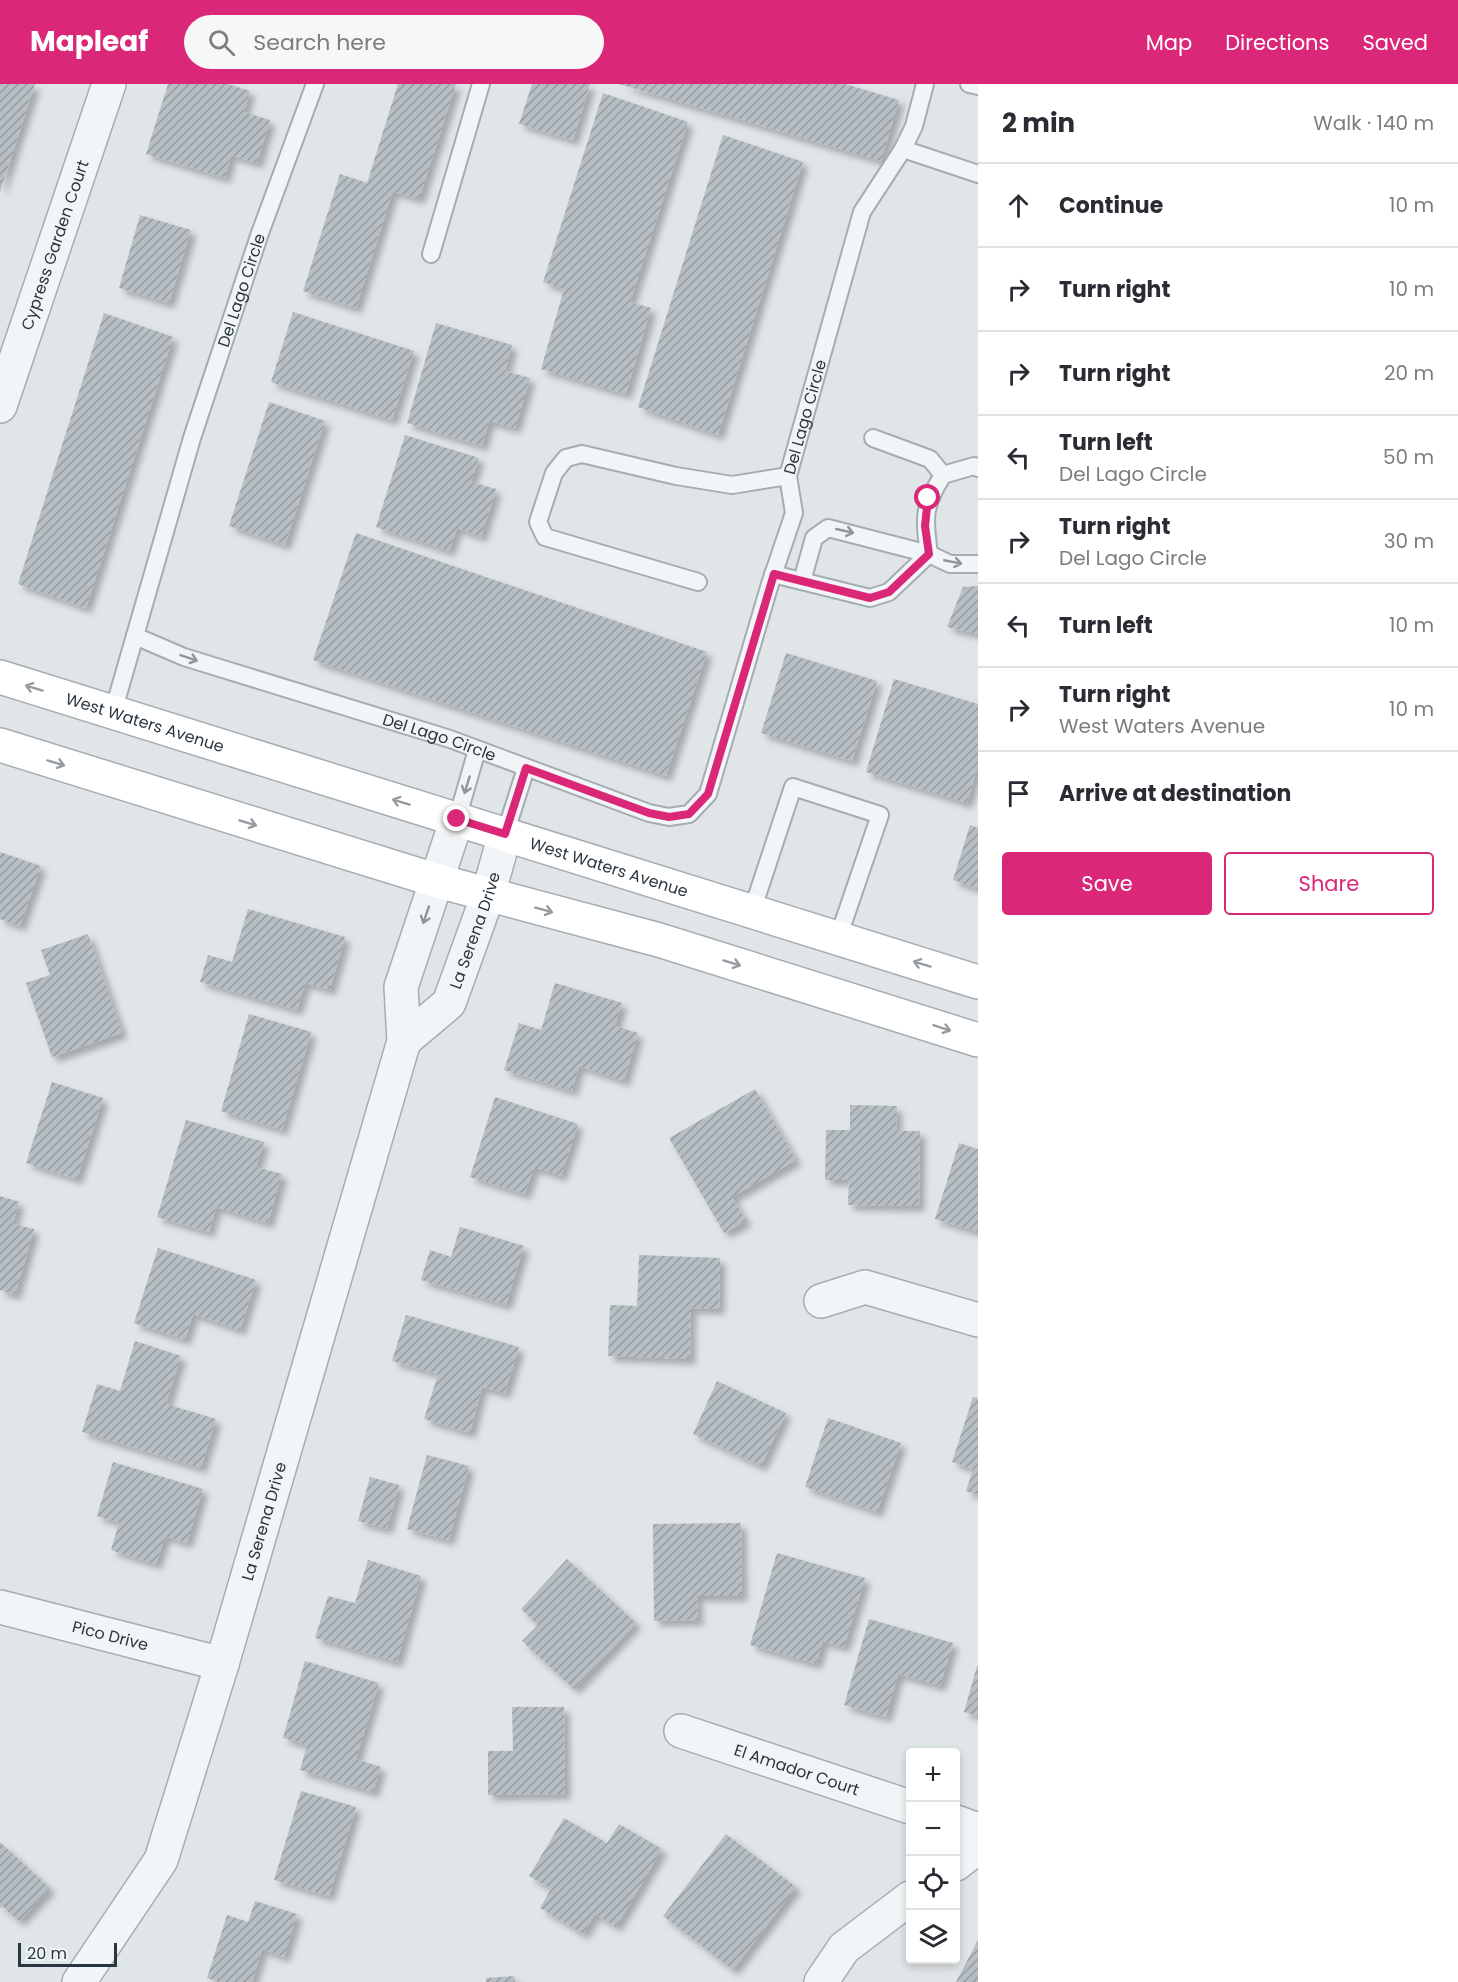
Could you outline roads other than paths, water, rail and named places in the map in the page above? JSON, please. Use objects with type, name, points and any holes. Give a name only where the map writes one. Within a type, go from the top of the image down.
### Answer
[{"type":"main road","name":"West Waters Avenue","points":[[0,677],[978,982]]},
{"type":"main road","points":[[0,745],[438,881],[659,940],[978,1040]]},
{"type":"street","name":"Cypress Garden Court","points":[[0,406],[109,84]]},
{"type":"street","name":"La Serena Drive","points":[[80,1982],[161,1860],[222,1664],[404,1041],[401,987],[457,819]]},
{"type":"street","name":"La Serena Drive","points":[[404,1041],[449,1004],[488,895],[505,834]]},
{"type":"street","points":[[821,1301],[865,1287],[978,1320]]},
{"type":"street","name":"Pico Drive","points":[[0,1607],[222,1664]]},
{"type":"street","name":"El Amador Court","points":[[681,1731],[906,1806]]},
{"type":"street","points":[[960,1823],[978,1830]]},
{"type":"street","points":[[960,1861],[978,1847]]},
{"type":"street","points":[[821,1982],[844,1948],[906,1901]]},
{"type":"lane","name":"Del Lago Circle","points":[[113,712],[192,438],[260,232],[315,84]]},
{"type":"lane","points":[[431,254],[481,84]]},
{"type":"lane","name":"Del Lago Circle","points":[[135,636],[184,657],[450,739],[649,813],[669,817],[689,814],[708,794],[794,513],[788,477],[862,212],[903,149],[914,126],[926,84]]},
{"type":"lane","points":[[969,84],[978,86]]},
{"type":"lane","points":[[903,149],[978,174]]},
{"type":"lane","points":[[873,438],[930,459],[943,475]]},
{"type":"lane","points":[[699,582],[545,537],[538,522],[554,473],[566,458],[582,454],[676,476],[732,485],[788,477]]},
{"type":"lane","points":[[929,554],[925,526],[928,498],[943,475],[974,466],[978,468]]},
{"type":"lane","points":[[802,581],[814,538],[828,528],[929,554],[951,564],[978,564]]},
{"type":"lane","points":[[774,574],[870,598],[889,592],[929,554]]},
{"type":"lane","points":[[457,819],[477,750]]},
{"type":"lane","points":[[505,834],[526,768]]},
{"type":"lane","points":[[752,911],[793,788],[880,815],[838,938]]}]
